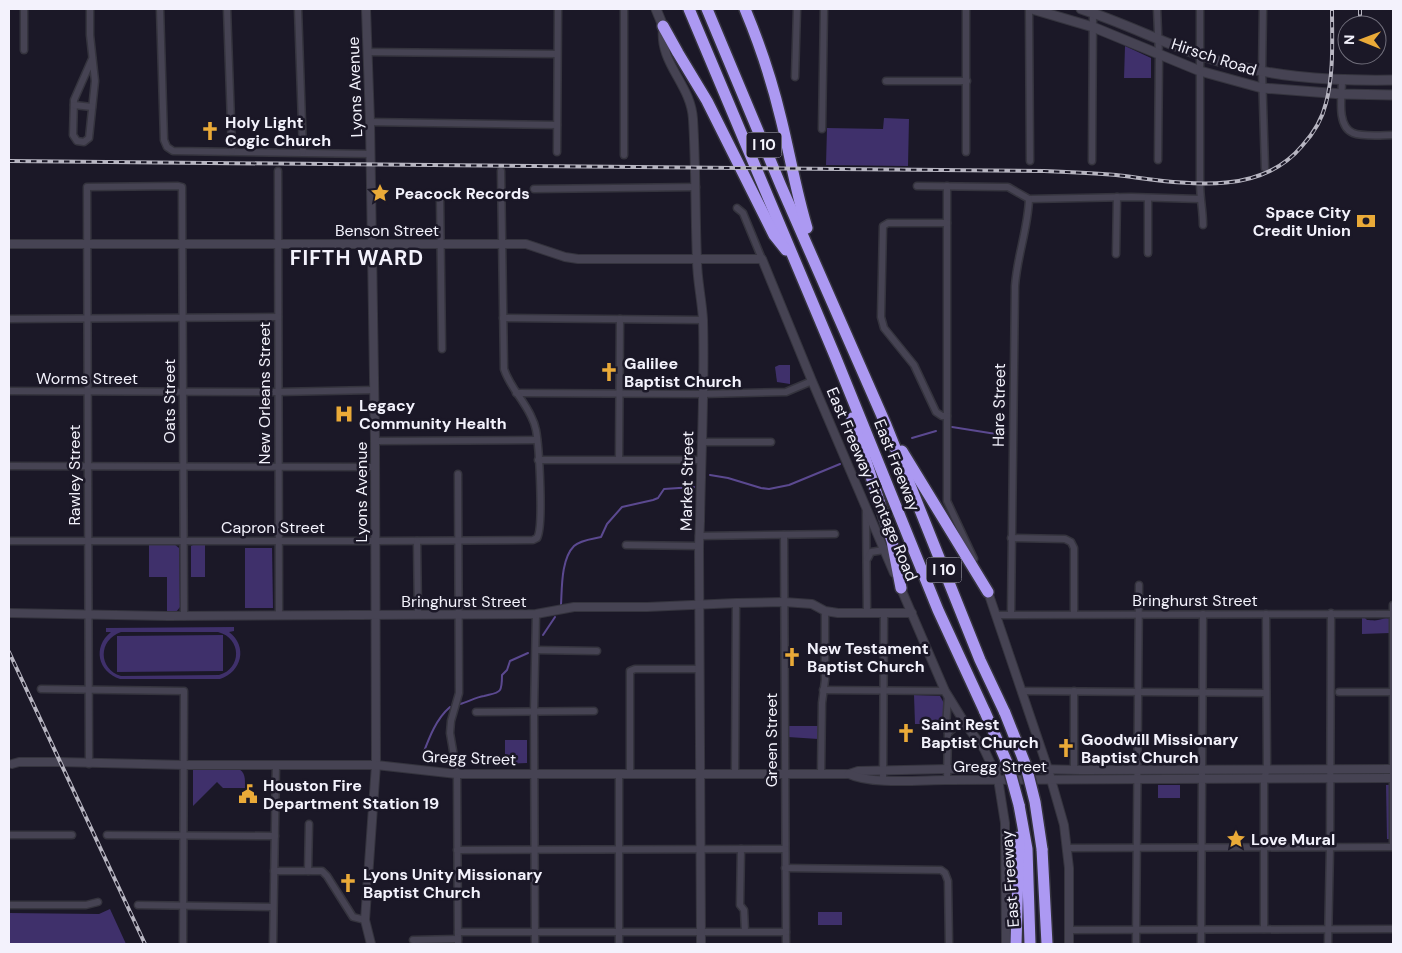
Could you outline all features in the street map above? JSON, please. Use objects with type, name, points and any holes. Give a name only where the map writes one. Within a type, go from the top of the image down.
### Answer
[{"type":"highway","name":"East Freeway","points":[[689,9],[836,356],[938,610],[1008,765],[1019,805],[1030,944]]},
{"type":"highway","name":"East Freeway","points":[[708,9],[781,186],[886,425],[980,660],[1005,713],[1026,766],[1035,802],[1042,849],[1046,944]]},
{"type":"highway","points":[[745,9],[769,73],[798,201],[823,280]]},
{"type":"highway","points":[[663,26],[707,101],[774,234],[796,262]]},
{"type":"highway","points":[[836,356],[854,421],[892,541],[901,588]]},
{"type":"highway","points":[[886,425],[988,592]]},
{"type":"highway","points":[[1016,944],[1023,849]]},
{"type":"main road","points":[[656,9],[663,26]]},
{"type":"main road","name":"Hirsch Road","points":[[1031,9],[1093,27],[1200,71],[1262,88],[1342,94],[1393,95]]},
{"type":"main road","name":"Hirsch Road","points":[[1081,9],[1200,55],[1262,72],[1342,81],[1393,80]]},
{"type":"street","points":[[24,9],[24,50]]},
{"type":"street","points":[[90,9],[94,81],[89,138],[84,142],[77,141],[73,135],[74,105],[79,87],[92,59]]},
{"type":"street","points":[[160,9],[164,137],[167,147],[173,151],[370,154]]},
{"type":"street","points":[[227,9],[232,151]]},
{"type":"street","points":[[298,9],[303,152]]},
{"type":"street","name":"Lyons Avenue","points":[[366,9],[370,122],[375,441],[376,765],[366,920],[371,944]]},
{"type":"street","points":[[557,152],[558,9]]},
{"type":"street","points":[[624,9],[624,155]]},
{"type":"street","points":[[795,77],[796,9]]},
{"type":"street","points":[[822,129],[824,9]]},
{"type":"street","points":[[966,9],[966,152]]},
{"type":"street","points":[[1030,161],[1031,9]]},
{"type":"street","points":[[1157,9],[1159,55],[1158,160]]},
{"type":"street","points":[[1200,9],[1200,199],[1203,206],[1203,225]]},
{"type":"street","points":[[1263,9],[1264,168]]},
{"type":"street","points":[[1092,161],[1093,13]]},
{"type":"street","name":"Market Street","points":[[663,26],[663,45],[668,62],[691,104],[696,187],[697,259],[703,320],[698,669],[701,944]]},
{"type":"street","points":[[368,52],[558,54]]},
{"type":"street","points":[[886,81],[967,80]]},
{"type":"street","points":[[1342,81],[1342,115],[1350,131],[1355,134],[1393,135]]},
{"type":"street","points":[[74,105],[92,107]]},
{"type":"street","points":[[370,122],[557,125]]},
{"type":"street","name":"New Orleans Street","points":[[278,171],[279,615]]},
{"type":"street","points":[[501,171],[504,369],[508,381],[530,414],[536,429],[538,460],[701,460]]},
{"type":"street","name":"Oats Street","points":[[87,186],[182,187],[184,616]]},
{"type":"street","name":"Rawley Street","points":[[87,186],[89,764]]},
{"type":"street","points":[[917,186],[1008,187],[1029,199],[1117,197],[1200,199]]},
{"type":"street","points":[[947,186],[947,494],[949,507],[988,592],[1048,769],[1064,825],[1069,868],[1069,944]]},
{"type":"street","points":[[534,189],[696,187]]},
{"type":"street","points":[[1116,254],[1117,197]]},
{"type":"street","points":[[440,198],[442,349]]},
{"type":"street","points":[[1148,198],[1148,253]]},
{"type":"street","name":"Hare Street","points":[[1011,614],[1015,286],[1019,257],[1028,218],[1029,199]]},
{"type":"street","name":"East Freeway Frontage Road","points":[[737,208],[743,213],[812,381],[947,694],[966,725],[984,749],[998,779],[1005,823],[1006,944]]},
{"type":"street","points":[[947,223],[884,224],[882,229],[881,317],[884,328],[914,365],[936,412],[942,416],[947,416]]},
{"type":"street","name":"Benson Street","points":[[9,244],[502,244],[533,245],[565,257],[578,259],[762,259]]},
{"type":"street","points":[[9,319],[278,317]]},
{"type":"street","points":[[503,318],[703,320]]},
{"type":"street","points":[[619,459],[620,319]]},
{"type":"street","points":[[516,394],[786,392],[812,381]]},
{"type":"street","name":"Worms Street","points":[[9,391],[278,392],[374,390]]},
{"type":"street","points":[[375,441],[537,440]]},
{"type":"street","points":[[701,442],[771,442]]},
{"type":"street","name":"Capron Street","points":[[9,541],[533,540],[537,538],[540,529],[538,460]]},
{"type":"street","points":[[9,466],[374,467]]},
{"type":"street","points":[[458,474],[459,693],[451,721],[450,733],[457,774],[458,938]]},
{"type":"street","points":[[866,507],[866,550],[868,558],[867,613]]},
{"type":"street","points":[[699,536],[835,534]]},
{"type":"street","name":"Green Street","points":[[784,535],[786,944]]},
{"type":"street","points":[[1011,538],[1067,539],[1071,542],[1074,548],[1074,614]]},
{"type":"street","points":[[417,541],[418,614]]},
{"type":"street","points":[[626,545],[699,546]]},
{"type":"street","points":[[868,558],[871,552],[884,550]]},
{"type":"street","points":[[1136,944],[1139,585]]},
{"type":"street","name":"Bringhurst Street","points":[[12,613],[184,616],[536,614],[574,607],[647,607],[784,602],[812,604],[819,606],[825,611],[912,613]]},
{"type":"street","points":[[734,774],[736,603]]},
{"type":"street","points":[[1067,848],[1393,847],[1393,605]]},
{"type":"street","points":[[821,774],[823,690],[825,680],[825,611]]},
{"type":"street","points":[[883,780],[884,613]]},
{"type":"street","points":[[1328,944],[1331,613]]},
{"type":"street","points":[[535,944],[534,711],[536,614]]},
{"type":"street","points":[[1201,944],[1200,848],[1203,614]]},
{"type":"street","points":[[1264,929],[1264,779],[1267,770],[1265,693],[1266,614]]},
{"type":"street","name":"Bringhurst Street","points":[[996,615],[1393,614]]},
{"type":"street","points":[[536,650],[597,652]]},
{"type":"street","points":[[630,774],[630,671],[635,669],[698,669]]},
{"type":"street","points":[[41,689],[184,691],[185,835],[183,944]]},
{"type":"street","points":[[823,690],[947,694],[947,780]]},
{"type":"street","points":[[1022,691],[1265,693]]},
{"type":"street","points":[[1074,691],[1074,770]]},
{"type":"street","points":[[1339,692],[1393,692]]},
{"type":"street","points":[[476,712],[594,711]]},
{"type":"street","points":[[948,733],[953,727],[966,725]]},
{"type":"street","name":"Gregg Street","points":[[10,764],[19,762],[185,765],[376,765],[457,774],[849,774],[858,771],[993,768],[1074,770],[1393,769]]},
{"type":"street","points":[[273,944],[276,765]]},
{"type":"street","points":[[618,944],[619,774]]},
{"type":"street","name":"Gregg Street","points":[[849,774],[857,778],[883,780],[1393,778]]},
{"type":"street","points":[[308,871],[309,824]]},
{"type":"street","points":[[107,834],[274,836]]},
{"type":"street","points":[[9,835],[72,835]]},
{"type":"street","points":[[741,849],[740,905],[744,910],[745,931]]},
{"type":"street","points":[[457,850],[785,849]]},
{"type":"street","points":[[785,868],[936,869],[945,873],[948,881],[949,944]]},
{"type":"street","points":[[274,871],[324,873],[353,917],[366,920]]},
{"type":"street","points":[[9,905],[86,906],[98,902]]},
{"type":"street","points":[[138,905],[274,907]]},
{"type":"street","points":[[1069,930],[1393,929]]},
{"type":"street","points":[[413,940],[535,932],[786,932]]},
{"type":"shaded area","points":[[1125,46],[1151,58],[1151,78],[1124,78]]},
{"type":"shaded area","points":[[884,118],[909,119],[908,166],[826,165],[827,128],[883,129]]},
{"type":"shaded area","points":[[790,365],[790,384],[777,382],[775,367]]},
{"type":"shaded area","points":[[149,544],[174,544],[179,548],[180,607],[176,612],[167,612],[167,577],[149,577]]},
{"type":"shaded area","points":[[205,544],[205,577],[191,577],[191,546]]},
{"type":"shaded area","points":[[245,548],[272,548],[273,608],[245,608]]},
{"type":"shaded area","points":[[1362,618],[1367,620],[1391,619],[1390,633],[1362,634]]},
{"type":"shaded area","points":[[234,627],[234,631],[229,632],[239,644],[240,658],[238,665],[233,671],[220,679],[120,679],[107,671],[100,659],[101,645],[111,632],[106,632],[106,628]],"holes":[[[121,632],[218,632],[232,640],[236,654],[232,667],[227,672],[219,675],[121,676],[113,672],[105,661],[104,654],[108,641]]]},
{"type":"shaded area","points":[[223,635],[223,671],[117,672],[117,636]]},
{"type":"shaded area","points":[[914,695],[940,696],[945,705],[944,724],[915,724]]},
{"type":"shaded area","points":[[788,726],[819,726],[818,739],[788,737]]},
{"type":"shaded area","points":[[505,740],[527,740],[527,763],[505,764]]},
{"type":"shaded area","points":[[193,768],[237,768],[245,779],[245,788],[223,788],[217,782],[193,806]]},
{"type":"shaded area","points":[[1158,785],[1180,785],[1180,798],[1158,798]]},
{"type":"shaded area","points":[[1386,785],[1390,785],[1392,839],[1387,839]]},
{"type":"shaded area","points":[[110,909],[126,944],[9,944],[9,913],[99,914]]},
{"type":"shaded area","points":[[818,912],[842,912],[842,925],[818,925]]},
{"type":"waterway","points":[[952,427],[996,434],[1005,439]]},
{"type":"waterway","points":[[912,438],[936,431]]},
{"type":"waterway","points":[[710,475],[769,489],[789,485],[840,464]]},
{"type":"waterway","points":[[561,605],[564,566],[574,546],[583,541],[601,537],[607,524],[622,507],[658,498],[664,489],[694,487]]},
{"type":"waterway","points":[[543,635],[555,617]]},
{"type":"waterway","points":[[460,704],[499,691],[501,689],[502,675],[507,670],[510,661],[528,653]]},
{"type":"waterway","points":[[423,754],[430,735],[450,707]]},
{"type":"railway","points":[[9,161],[1044,171],[1116,175],[1190,183],[1239,181],[1263,174],[1284,163],[1302,146],[1317,126],[1329,92],[1332,56],[1332,9]]},
{"type":"railway","points":[[1360,9],[1360,15]]},
{"type":"railway","points":[[9,652],[145,944]]},
{"type":"place","name":"Holy Light Cogic Church","points":[[210,131]]},
{"type":"place","name":"Peacock Records","points":[[380,193]]},
{"type":"place","name":"Space City Credit Union","points":[[1366,221]]},
{"type":"place","name":"Galilee Baptist Church","points":[[609,372]]},
{"type":"place","name":"Legacy Community Health","points":[[344,414]]},
{"type":"place","name":"New Testament Baptist Church","points":[[792,657]]},
{"type":"place","name":"Saint Rest Baptist Church","points":[[906,733]]},
{"type":"place","name":"Goodwill Missionary Baptist Church","points":[[1066,748]]},
{"type":"place","name":"Houston Fire Department Station 19","points":[[248,794]]},
{"type":"place","name":"Love Mural","points":[[1236,839]]},
{"type":"place","name":"Lyons Unity Missionary Baptist Church","points":[[348,883]]},
{"type":"district","name":"FIFTH WARD","points":[[357,258]]}]
